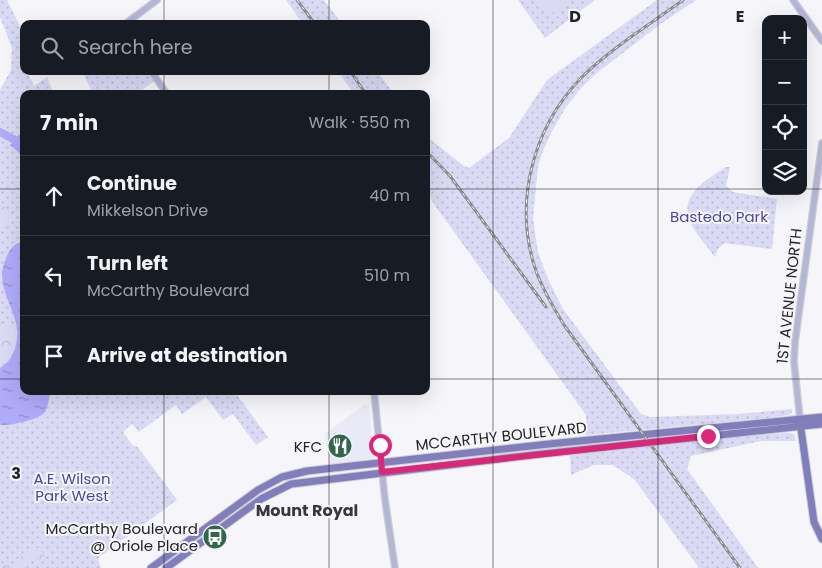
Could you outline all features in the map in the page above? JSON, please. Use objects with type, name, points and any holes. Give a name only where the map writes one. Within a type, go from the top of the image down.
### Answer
[{"type":"main road","name":"MCCARTHY BOULEVARD","points":[[166,568],[261,499],[291,484],[800,423],[822,417]]},
{"type":"main road","name":"MCCARTHY BOULEVARD","points":[[151,568],[258,490],[282,477],[307,471],[549,444],[800,423],[822,424]]},
{"type":"main road","name":"1ST AVENUE NORTH","points":[[800,423],[814,522],[822,539]]},
{"type":"street","points":[[130,20],[157,0]]},
{"type":"street","points":[[792,0],[822,41]]},
{"type":"street","points":[[154,75],[165,90]]},
{"type":"street","name":"1ST AVENUE NORTH","points":[[800,423],[794,362],[795,342],[822,144]]},
{"type":"street","points":[[374,395],[382,472],[395,568]]},
{"type":"shaded area","points":[[364,405],[369,405],[374,459],[329,464],[325,434]]},
{"type":"green space","name":"A.E. Wilson Park West","points":[[0,0],[7,0],[20,26],[20,75],[29,75],[34,86],[47,77],[52,90],[20,90],[20,395],[237,395],[268,437],[256,445],[233,414],[223,420],[206,397],[182,414],[176,405],[139,432],[132,424],[123,432],[133,446],[137,446],[177,500],[98,558],[101,568],[0,568],[0,90],[11,70],[12,48],[0,17]]},
{"type":"green space","points":[[286,0],[324,0],[339,20],[300,20]]},
{"type":"green space","points":[[518,0],[595,0],[545,38]]},
{"type":"green space","points":[[536,0],[564,0],[566,3],[548,16]]},
{"type":"green space","points":[[657,0],[696,0],[662,23],[598,72],[583,86],[566,107],[550,135],[538,167],[533,219],[538,252],[548,279],[563,309],[641,414],[650,417],[739,414],[792,409],[792,413],[768,418],[586,435],[586,415],[430,199],[430,139],[469,168],[509,138],[547,80]]},
{"type":"green space","points":[[84,75],[150,75],[154,81],[142,90],[91,90]]},
{"type":"green space","points":[[341,75],[380,75],[391,90],[351,90]]},
{"type":"green space","name":"Bastedo Park","points":[[725,167],[730,167],[726,186],[733,192],[777,199],[772,249],[724,243],[718,249],[715,257],[692,226],[687,209],[694,192],[700,185]]},
{"type":"green space","points":[[3,206],[10,212],[11,216],[6,225],[0,230],[0,211]]},
{"type":"green space","points":[[4,323],[11,327],[14,332],[16,345],[6,364],[0,368],[0,331],[4,332]]},
{"type":"green space","points":[[794,434],[796,441],[761,441],[691,456],[687,469],[758,568],[699,568],[635,480],[613,465],[594,465],[571,475],[570,454],[711,437]]},
{"type":"green space","points":[[36,547],[42,551],[45,557],[42,562],[36,557],[21,568],[0,568],[0,565],[6,561],[11,565]]},
{"type":"water","points":[[19,135],[20,136],[20,154],[10,145]]},
{"type":"water","points":[[20,242],[20,395],[50,395],[46,409],[41,416],[10,425],[0,425],[0,368],[13,354],[17,342],[16,323],[2,281],[2,272],[10,250]]},
{"type":"waterway","points":[[0,132],[20,144]]},
{"type":"railway","points":[[297,0],[312,20]]},
{"type":"railway","points":[[683,0],[605,57],[581,78],[564,98],[550,120],[539,144],[527,194],[526,220],[529,246],[536,271],[548,298],[564,325],[740,568]]},
{"type":"railway","points":[[353,75],[363,90]]},
{"type":"railway","points":[[430,155],[450,176],[546,307]]},
{"type":"place","name":"KFC","points":[[340,446]]},
{"type":"place","name":"McCarthy Boulevard @ Oriole Place","points":[[215,537]]},
{"type":"district","name":"Mount Royal","points":[[307,510]]},
{"type":"route","points":[[380,445],[382,472],[708,436]]}]
